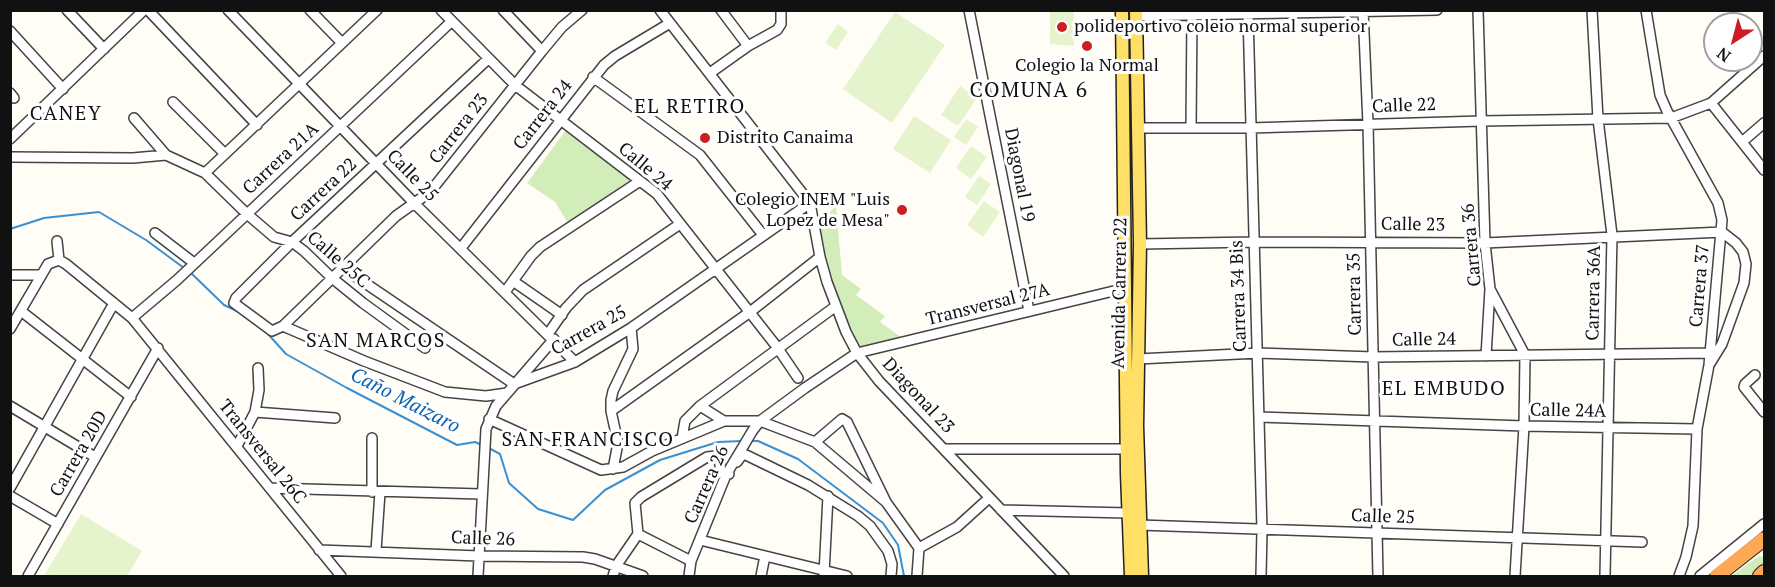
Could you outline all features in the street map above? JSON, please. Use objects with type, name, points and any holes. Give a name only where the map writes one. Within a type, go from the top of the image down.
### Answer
[{"type":"highway","points":[[1717,576],[1764,539]]},
{"type":"highway","points":[[1728,576],[1753,556],[1758,553],[1764,554]]},
{"type":"highway","points":[[1760,576],[1764,572]]},
{"type":"main road","name":"Avenida Carrera 22","points":[[1122,10],[1126,449],[1131,576]]},
{"type":"main road","name":"Avenida Carrera 22","points":[[1136,13],[1140,244],[1139,525],[1142,576]]},
{"type":"street","points":[[67,10],[104,49]]},
{"type":"street","points":[[10,139],[146,10],[257,125]]},
{"type":"street","name":"Calle 25","points":[[228,10],[415,204],[575,362]]},
{"type":"street","points":[[310,10],[342,43]]},
{"type":"street","name":"Calle 24","points":[[441,10],[515,86],[657,194],[777,347],[798,378]]},
{"type":"street","points":[[503,10],[542,51]]},
{"type":"street","name":"Carrera 23","points":[[272,331],[283,326],[396,216],[430,192],[562,27],[582,10]]},
{"type":"street","points":[[660,10],[810,203]]},
{"type":"street","points":[[721,10],[748,46]]},
{"type":"street","points":[[710,73],[748,46],[777,30],[781,24],[781,10]]},
{"type":"street","name":"Diagonal 19","points":[[969,10],[1029,312]]},
{"type":"street","points":[[1136,13],[1192,15],[1223,12],[1248,14],[1437,10]]},
{"type":"street","name":"Carrera 36","points":[[1478,10],[1485,243],[1490,289],[1525,355],[1524,426],[1515,576]]},
{"type":"street","name":"Carrera 36A","points":[[1592,10],[1598,119],[1612,235],[1605,576]]},
{"type":"street","name":"Carrera 37","points":[[1646,10],[1658,87],[1671,118],[1718,203],[1722,220],[1709,365],[1697,429],[1693,526],[1686,557],[1678,576]]},
{"type":"street","points":[[205,173],[376,11]]},
{"type":"street","name":"Carrera 35","points":[[1363,11],[1368,124],[1378,576]]},
{"type":"street","name":"Carrera 34 Bis","points":[[1248,14],[1258,353],[1261,576]]},
{"type":"street","points":[[1191,128],[1192,15]]},
{"type":"street","name":"Carrera 21A","points":[[132,318],[177,280],[452,21]]},
{"type":"street","name":"Carrera 24","points":[[460,248],[593,77],[615,56],[670,23]]},
{"type":"street","points":[[10,31],[63,89]]},
{"type":"street","points":[[1764,56],[1711,103],[1764,170]]},
{"type":"street","name":"Carrera 22","points":[[272,331],[234,303],[236,298],[292,242],[488,59]]},
{"type":"street","points":[[593,77],[700,155],[763,235]]},
{"type":"street","points":[[173,102],[225,154]]},
{"type":"street","name":"Calle 22","points":[[1138,128],[1250,128],[1671,118],[1711,103]]},
{"type":"street","points":[[134,118],[166,155]]},
{"type":"street","points":[[1742,142],[1764,123]]},
{"type":"street","points":[[10,158],[134,158],[166,155]]},
{"type":"street","name":"Calle 25C","points":[[166,155],[205,173],[274,237],[292,242],[332,278],[424,348]]},
{"type":"street","points":[[505,292],[540,247],[640,181]]},
{"type":"street","name":"Carrera 25","points":[[514,384],[575,362],[631,328],[810,203]]},
{"type":"street","name":"Diagonal 23","points":[[810,203],[820,257],[846,332],[857,353],[879,381],[1064,576]]},
{"type":"street","points":[[478,576],[484,441],[489,419],[551,337],[561,315],[584,290],[680,224]]},
{"type":"street","points":[[1709,365],[1722,344],[1744,283],[1746,264],[1743,252],[1722,232]]},
{"type":"street","name":"Calle 23","points":[[1140,244],[1485,243],[1612,235],[1722,232]]},
{"type":"street","points":[[155,233],[192,265]]},
{"type":"street","points":[[10,329],[48,264],[59,260],[57,241]]},
{"type":"street","points":[[611,411],[750,312],[820,257]]},
{"type":"street","name":"Transversal 26C","points":[[59,260],[132,318],[341,576]]},
{"type":"street","name":"Calle 25C","points":[[343,268],[514,384]]},
{"type":"street","points":[[10,275],[41,275]]},
{"type":"street","points":[[513,281],[561,315]]},
{"type":"street","name":"Transversal 27A","points":[[857,353],[1126,288]]},
{"type":"street","points":[[1486,356],[1490,289]]},
{"type":"street","points":[[10,488],[114,303]]},
{"type":"street","points":[[682,438],[685,422],[700,406],[777,347],[836,306]]},
{"type":"street","points":[[21,311],[131,397]]},
{"type":"street","points":[[396,328],[410,314]]},
{"type":"street","points":[[283,326],[364,361],[445,392],[486,396],[507,393]]},
{"type":"street","points":[[613,469],[618,443],[611,411],[613,391],[633,349],[631,328]]},
{"type":"street","name":"Carrera 20D","points":[[28,576],[158,348]]},
{"type":"street","name":"Carrera 26","points":[[689,576],[691,561],[726,475],[753,430],[760,421],[857,353]]},
{"type":"street","name":"Calle 24","points":[[1138,359],[1258,353],[1373,357],[1609,356],[1710,353]]},
{"type":"street","points":[[237,446],[255,412],[259,390],[258,368]]},
{"type":"street","points":[[1755,375],[1744,387],[1764,412]]},
{"type":"street","points":[[10,406],[94,457]]},
{"type":"street","points":[[700,406],[724,421]]},
{"type":"street","points":[[255,412],[335,418]]},
{"type":"street","name":"Calle 24A","points":[[1259,417],[1697,429]]},
{"type":"street","points":[[489,419],[601,470],[623,466],[724,421],[760,421],[815,442],[886,502]]},
{"type":"street","points":[[815,442],[842,419],[847,422],[886,502],[920,548],[918,576]]},
{"type":"street","points":[[372,438],[376,492],[376,551]]},
{"type":"street","points":[[944,449],[1126,449]]},
{"type":"street","points":[[613,576],[616,566],[638,534],[635,503],[641,497],[707,457],[719,458],[721,473],[726,475],[730,473],[742,455],[746,455],[828,496],[870,526],[888,551],[892,564],[891,576]]},
{"type":"street","points":[[270,488],[481,494]]},
{"type":"street","points":[[10,496],[58,524]]},
{"type":"street","points":[[824,574],[828,496]]},
{"type":"street","points":[[920,548],[957,527],[988,498]]},
{"type":"street","points":[[1001,510],[1128,513],[1139,525]]},
{"type":"street","points":[[1700,576],[1764,524]]},
{"type":"street","name":"Calle 25","points":[[1139,525],[1642,542]]},
{"type":"street","points":[[638,534],[691,561]]},
{"type":"street","points":[[700,540],[824,574],[847,576]]},
{"type":"street","name":"Calle 26","points":[[319,550],[583,557],[643,576]]},
{"type":"street","points":[[761,576],[765,556]]},
{"type":"green space","name":"polideportivo coleio normal superior","points":[[1050,11],[1074,11],[1074,46],[1050,44]]},
{"type":"green space","points":[[895,12],[945,45],[892,123],[843,89]]},
{"type":"green space","points":[[838,24],[848,32],[836,50],[825,43]]},
{"type":"green space","points":[[960,86],[977,98],[958,126],[941,115]]},
{"type":"green space","points":[[914,116],[951,140],[930,173],[893,149]]},
{"type":"green space","points":[[966,119],[978,127],[966,145],[954,137]]},
{"type":"green space","points":[[566,130],[630,180],[568,223],[555,202],[527,183]]},
{"type":"green space","points":[[971,146],[987,157],[971,179],[956,168]]},
{"type":"green space","points":[[979,176],[991,184],[977,205],[965,197]]},
{"type":"green space","points":[[984,201],[1000,212],[983,237],[967,225]]},
{"type":"green space","points":[[836,206],[842,275],[861,289],[856,295],[885,316],[880,322],[901,337],[861,349],[850,331],[822,257],[822,240],[818,224]]},
{"type":"green space","points":[[81,514],[142,551],[127,576],[44,576]]},
{"type":"green space","points":[[1759,556],[1764,557],[1764,568],[1754,576],[1731,576]]},
{"type":"waterway","name":"Caño Maizaro","points":[[10,229],[44,218],[99,212],[146,240],[184,268]]},
{"type":"waterway","name":"Caño Maizaro","points":[[189,271],[224,305],[237,311]]},
{"type":"waterway","name":"Caño Maizaro","points":[[268,334],[286,354],[347,388],[457,445],[475,442],[482,445]]},
{"type":"waterway","name":"Caño Maizaro","points":[[487,447],[500,454],[509,483],[538,509],[573,520],[605,490],[660,460],[718,442],[742,441]]},
{"type":"waterway","name":"Caño Maizaro","points":[[751,441],[758,441],[798,459],[883,523],[898,545],[904,576]]},
{"type":"place","name":"polideportivo coleio normal superior","points":[[1062,27]]},
{"type":"place","name":"Colegio la Normal","points":[[1087,46]]},
{"type":"place","name":"Distrito Canaima","points":[[705,138]]},
{"type":"place","name":"Colegio INEM \"Luis Lopez de Mesa\"","points":[[902,210]]},
{"type":"district","name":"COMUNA 6","points":[[1029,91]]},
{"type":"district","name":"EL RETIRO","points":[[690,107]]},
{"type":"district","name":"CANEY","points":[[66,114]]},
{"type":"district","name":"SAN MARCOS","points":[[376,341]]},
{"type":"district","name":"EL EMBUDO","points":[[1444,389]]},
{"type":"district","name":"SAN FRANCISCO","points":[[588,440]]}]
